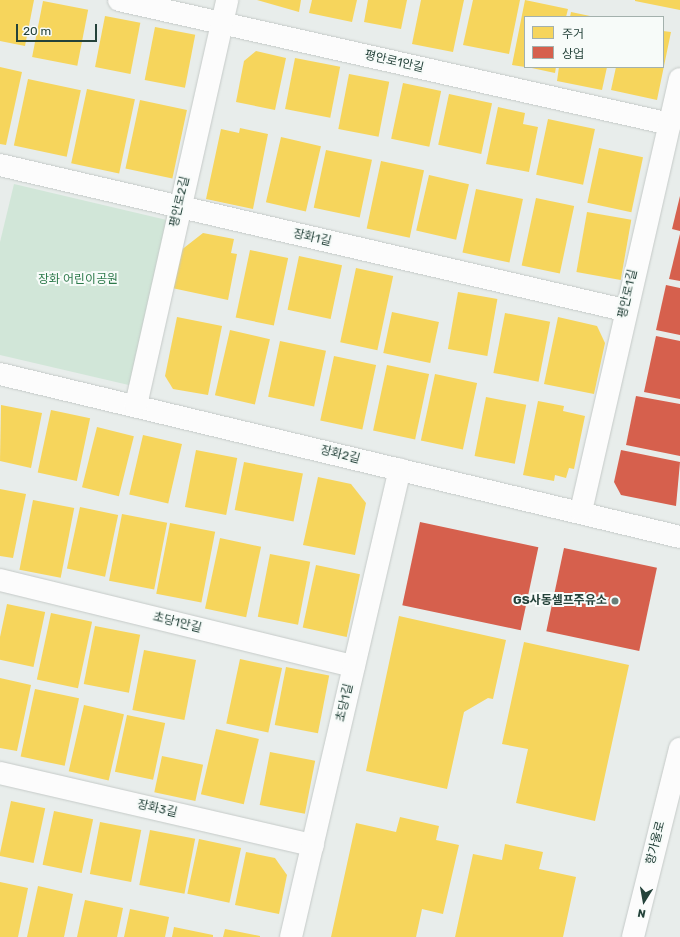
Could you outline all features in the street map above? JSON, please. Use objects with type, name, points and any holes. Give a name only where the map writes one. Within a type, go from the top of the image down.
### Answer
[{"type":"street","name":"평안로1안길","points":[[119,0],[670,124]]},
{"type":"street","name":"평안로2길","points":[[136,405],[179,207],[227,0]]},
{"type":"street","name":"평안로1길","points":[[581,511],[624,310],[680,79]]},
{"type":"street","name":"장화1길","points":[[0,165],[624,310]]},
{"type":"street","name":"장화2길","points":[[0,374],[136,405],[400,470],[581,511],[680,537]]},
{"type":"street","name":"초당1길","points":[[291,937],[400,470]]},
{"type":"street","name":"초당1안길","points":[[0,580],[354,666]]},
{"type":"street","name":"항가울로","points":[[633,937],[680,749]]},
{"type":"street","name":"장화3길","points":[[0,773],[313,845]]},
{"type":"green space","name":"장화 어린이공원","points":[[14,184],[171,221],[133,386],[0,355],[0,242]]},
{"type":"building: 주거","points":[[0,0],[34,0],[25,46],[0,41]]},
{"type":"building: 주거","points":[[257,0],[301,0],[299,12]]},
{"type":"building: 주거","points":[[312,0],[357,0],[352,22],[309,13]]},
{"type":"building: 주거","points":[[368,0],[407,0],[401,29],[364,22]]},
{"type":"building: 주거","points":[[421,0],[464,0],[453,52],[412,44]]},
{"type":"building: 주거","points":[[473,0],[520,0],[509,54],[463,45]]},
{"type":"building: 주거","points":[[525,0],[568,9],[566,16],[524,16],[524,67],[512,65]]},
{"type":"building: 주거","points":[[680,0],[680,10],[635,1]]},
{"type":"building: 주거","points":[[43,1],[88,10],[77,66],[32,57]]},
{"type":"building: 주거","points":[[571,12],[590,16],[570,16]]},
{"type":"building: 주거","points":[[105,16],[140,23],[130,74],[95,67]]},
{"type":"building: 주거","points":[[155,27],[195,35],[185,88],[145,80]]},
{"type":"building: 주거","points":[[664,31],[671,32],[664,66]]},
{"type":"building: 주거","points":[[256,51],[286,58],[275,110],[236,102],[244,61]]},
{"type":"building: 주거","points":[[295,58],[340,67],[330,118],[285,109]]},
{"type":"building: 주거","points":[[0,67],[22,72],[6,145],[0,144]]},
{"type":"building: 주거","points":[[532,68],[556,68],[555,73]]},
{"type":"building: 주거","points":[[559,68],[607,68],[602,90],[557,81]]},
{"type":"building: 주거","points":[[616,68],[664,68],[657,100],[611,90]]},
{"type":"building: 주거","points":[[349,74],[389,82],[379,137],[338,129]]},
{"type":"building: 주거","points":[[28,79],[81,90],[67,157],[14,146]]},
{"type":"building: 주거","points":[[403,83],[441,91],[429,147],[391,139]]},
{"type":"building: 주거","points":[[87,89],[135,99],[119,174],[71,163]]},
{"type":"building: 주거","points":[[449,94],[492,103],[481,154],[438,145]]},
{"type":"building: 주거","points":[[140,100],[187,110],[172,178],[125,168]]},
{"type":"building: 주거","points":[[498,107],[525,113],[523,124],[538,127],[529,172],[486,164]]},
{"type":"building: 주거","points":[[548,119],[595,129],[583,185],[536,175]]},
{"type":"building: 주거","points":[[240,128],[268,134],[253,209],[206,199],[221,129],[239,133]]},
{"type":"building: 주거","points":[[281,137],[321,146],[306,212],[266,202]]},
{"type":"building: 주거","points":[[599,148],[643,157],[631,212],[587,203]]},
{"type":"building: 주거","points":[[326,150],[372,160],[360,217],[314,208]]},
{"type":"building: 주거","points":[[381,161],[424,170],[410,238],[367,228]]},
{"type":"building: 주거","points":[[429,175],[469,184],[456,240],[416,231]]},
{"type":"building: 주거","points":[[476,189],[523,199],[509,263],[462,253]]},
{"type":"building: 주거","points":[[536,198],[574,206],[560,274],[522,265]]},
{"type":"building: 주거","points":[[587,212],[631,220],[621,280],[576,272]]},
{"type":"building: 주거","points":[[203,233],[234,239],[231,253],[237,254],[228,300],[172,288],[180,251]]},
{"type":"building: 주거","points":[[250,250],[288,258],[274,326],[236,317]]},
{"type":"building: 주거","points":[[299,256],[342,265],[331,319],[288,310]]},
{"type":"building: 주거","points":[[356,268],[393,276],[377,350],[340,342]]},
{"type":"building: 주거","points":[[458,292],[497,299],[487,356],[448,349]]},
{"type":"building: 주거","points":[[392,312],[439,322],[430,363],[383,353]]},
{"type":"building: 주거","points":[[505,313],[550,322],[539,382],[493,373]]},
{"type":"building: 주거","points":[[177,317],[222,326],[208,395],[173,389],[165,376]]},
{"type":"building: 주거","points":[[558,317],[597,326],[605,343],[594,394],[544,384]]},
{"type":"building: 주거","points":[[230,330],[270,339],[255,405],[215,395]]},
{"type":"building: 주거","points":[[280,341],[326,351],[314,407],[268,397]]},
{"type":"building: 주거","points":[[334,356],[376,365],[362,429],[320,421]]},
{"type":"building: 주거","points":[[387,365],[429,374],[415,439],[373,431]]},
{"type":"building: 주거","points":[[435,374],[477,383],[463,449],[421,441]]},
{"type":"building: 주거","points":[[486,397],[526,405],[515,464],[475,456]]},
{"type":"building: 주거","points":[[538,401],[564,406],[563,411],[585,416],[574,469],[569,468],[566,478],[555,475],[554,481],[523,475]]},
{"type":"building: 주거","points":[[1,405],[42,413],[31,468],[0,461]]},
{"type":"building: 주거","points":[[51,410],[90,418],[77,481],[38,473]]},
{"type":"building: 주거","points":[[97,427],[134,436],[119,496],[82,487]]},
{"type":"building: 주거","points":[[143,435],[182,444],[168,503],[129,494]]},
{"type":"building: 주거","points":[[196,450],[237,458],[226,515],[185,507]]},
{"type":"building: 주거","points":[[244,462],[303,473],[294,522],[235,510]]},
{"type":"building: 주거","points":[[318,477],[351,484],[366,503],[355,555],[303,545]]},
{"type":"building: 주거","points":[[0,489],[26,494],[13,558],[0,556]]},
{"type":"building: 주거","points":[[33,500],[74,508],[61,578],[19,570]]},
{"type":"building: 주거","points":[[80,507],[118,515],[105,577],[67,569]]},
{"type":"building: 주거","points":[[122,514],[167,523],[154,590],[109,581]]},
{"type":"building: 주거","points":[[170,523],[215,532],[201,602],[156,594]]},
{"type":"building: 주거","points":[[220,538],[261,547],[246,617],[205,608]]},
{"type":"building: 주거","points":[[270,554],[310,562],[298,625],[258,617]]},
{"type":"building: 주거","points":[[316,565],[360,574],[347,637],[303,628]]},
{"type":"building: 주거","points":[[7,604],[45,612],[34,667],[0,660],[0,637]]},
{"type":"building: 주거","points":[[51,613],[92,622],[78,688],[37,680]]},
{"type":"building: 주거","points":[[399,616],[506,640],[493,699],[488,698],[464,712],[447,789],[366,771]]},
{"type":"building: 주거","points":[[95,626],[140,635],[129,693],[84,684]]},
{"type":"building: 주거","points":[[524,642],[629,665],[595,821],[516,803],[528,749],[502,744]]},
{"type":"building: 주거","points":[[144,650],[196,660],[184,720],[132,710]]},
{"type":"building: 주거","points":[[240,659],[282,668],[268,732],[226,724]]},
{"type":"building: 주거","points":[[286,667],[329,675],[318,733],[275,725]]},
{"type":"building: 주거","points":[[0,678],[31,685],[17,751],[0,748]]},
{"type":"building: 주거","points":[[35,689],[79,698],[65,766],[21,756]]},
{"type":"building: 주거","points":[[84,705],[124,714],[109,780],[69,771]]},
{"type":"building: 주거","points":[[127,715],[165,723],[153,780],[115,772]]},
{"type":"building: 주거","points":[[216,729],[259,739],[244,804],[201,794]]},
{"type":"building: 주거","points":[[270,752],[315,761],[305,814],[260,805]]},
{"type":"building: 주거","points":[[162,756],[203,765],[195,801],[154,792]]},
{"type":"building: 주거","points":[[11,801],[45,808],[34,863],[0,856]]},
{"type":"building: 주거","points":[[54,811],[93,819],[82,873],[43,865]]},
{"type":"building: 주거","points":[[400,817],[439,826],[436,840],[459,845],[443,914],[422,909],[416,937],[331,937],[356,823],[396,832]]},
{"type":"building: 주거","points":[[100,822],[141,830],[131,882],[90,874]]},
{"type":"building: 주거","points":[[150,830],[195,839],[184,894],[139,885]]},
{"type":"building: 주거","points":[[199,839],[241,848],[229,903],[187,894]]},
{"type":"building: 주거","points":[[505,844],[543,852],[539,869],[576,877],[563,937],[455,937],[473,854],[502,860]]},
{"type":"building: 주거","points":[[246,852],[275,858],[287,875],[279,914],[235,905]]},
{"type":"building: 주거","points":[[0,882],[28,888],[18,937],[0,937]]},
{"type":"building: 주거","points":[[38,886],[73,894],[64,937],[27,937]]},
{"type":"building: 주거","points":[[85,900],[123,908],[117,937],[77,937]]},
{"type":"building: 주거","points":[[130,909],[169,917],[165,937],[124,937]]},
{"type":"building: 주거","points":[[174,927],[213,935],[213,937],[172,937]]},
{"type":"building: 주거","points":[[225,929],[260,936],[260,937],[223,937]]},
{"type":"building: 상업","points":[[680,196],[680,231],[672,229]]},
{"type":"building: 상업","points":[[680,234],[680,281],[669,279]]},
{"type":"building: 상업","points":[[666,285],[680,288],[680,335],[656,330]]},
{"type":"building: 상업","points":[[656,336],[680,341],[680,399],[644,392]]},
{"type":"building: 상업","points":[[636,396],[680,404],[680,456],[626,445]]},
{"type":"building: 상업","points":[[621,450],[680,462],[676,506],[621,495],[614,482]]},
{"type":"building: 상업","points":[[420,522],[538,547],[521,630],[402,605]]},
{"type":"building: 상업","points":[[564,548],[657,568],[639,651],[546,631]]},
{"type":"place","name":"GS사동셀프주유소","points":[[615,601]]}]
